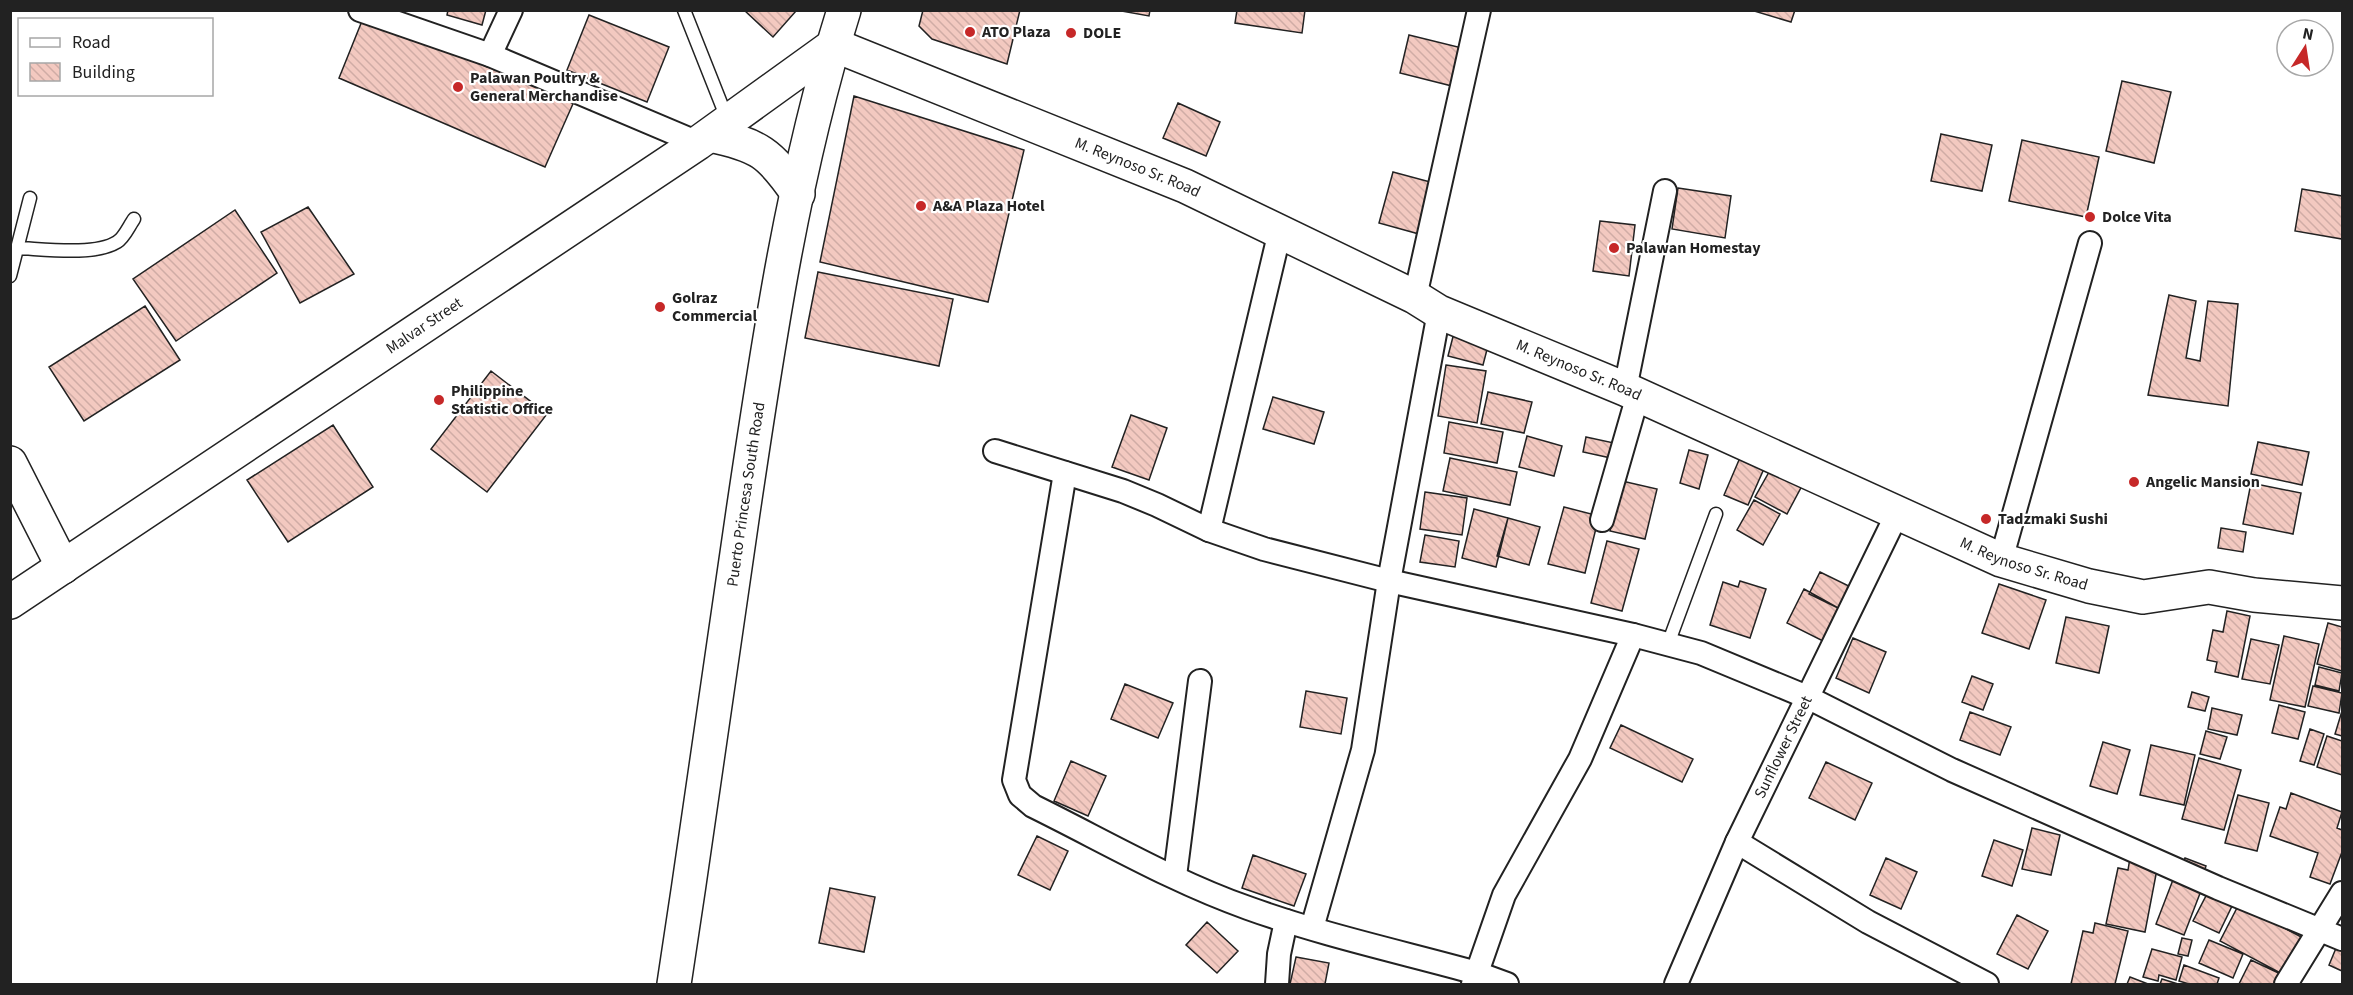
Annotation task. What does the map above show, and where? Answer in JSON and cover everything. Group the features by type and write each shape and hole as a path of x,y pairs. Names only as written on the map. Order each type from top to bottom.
{"main road":[{"name":"Puerto Princesa South Road","path":"674,984 753,448 776,311 798,194 844,10"},
{"name":"Malvar Street","path":"10,602 712,133 834,45"},
{"name":"M. Reynoso Sr. Road","path":"834,45 1185,186 1427,305 1632,392 2001,560 2066,580 2143,597 2209,587 2254,595 2343,603"},
{"path":"712,133 750,145 767,156 783,172 798,194"},
{"path":"10,462 63,567"}],"street":[{"path":"360,10 712,133"},
{"path":"490,55 511,10"},
{"path":"1312,928 1364,750 1427,305 1479,10"},
{"path":"1602,520 1632,392 1665,191"},
{"path":"1209,530 1280,231"},
{"path":"2001,560 2091,243"},
{"path":"995,451 1158,504 1209,530 1264,549 1389,581 1632,635 1701,653 1807,697 1952,770 2343,939"},
{"path":"1065,473 1014,780 1015,788 1020,795 1033,806 1175,876 1245,907 1475,979 1507,984"},
{"name":"Sunflower Street","path":"1676,984 1737,842 1897,513"},
{"path":"1475,979 1504,895 1580,759 1632,635"},
{"path":"1175,876 1200,681"},
{"path":"1737,842 1868,922 1987,984"},
{"path":"2286,984 2343,892"},
{"path":"1277,984 1279,954 1286,921"}],"lane":[{"path":"684,10 712,133"},
{"path":"10,276 30,198"},
{"path":"18,248 107,247 120,241 134,219"},
{"path":"1668,644 1716,514"}],"building":[{"path":"448,10 486,10 482,25 447,15"},
{"path":"744,10 796,10 796,11 773,37"},
{"name":"ATO Plaza","path":"923,10 1020,10 1007,64 932,39 919,26"},
{"path":"1116,10 1150,10 1149,16"},
{"path":"1237,10 1305,10 1302,33 1235,23"},
{"path":"1751,10 1795,10 1791,22"},
{"path":"589,15 669,47 647,102 567,70"},
{"name":"Palawan Poultry & General Merchandise","path":"364,16 576,97 545,167 339,78"},
{"path":"1409,35 1462,48 1452,86 1400,73"},
{"path":"2122,81 2171,92 2154,163 2106,151"},
{"name":"A&A Plaza Hotel","path":"854,96 1024,150 988,302 820,262"},
{"path":"1178,103 1220,122 1206,156 1163,138"},
{"path":"1941,134 1992,145 1982,191 1931,181"},
{"path":"2022,140 2099,157 2086,217 2009,201"},
{"path":"1393,172 1434,183 1419,234 1379,223"},
{"path":"1678,188 1731,196 1725,238 1672,229"},
{"path":"2302,189 2342,196 2342,239 2295,231"},
{"path":"308,207 354,274 300,303 261,232"},
{"path":"235,210 277,273 176,341 133,279"},
{"name":"Palawan Homestay","path":"1600,221 1635,225 1629,276 1593,271"},
{"path":"818,272 953,299 939,366 805,338"},
{"path":"2169,295 2196,301 2186,358 2200,361 2208,301 2238,304 2228,406 2148,395"},
{"path":"145,306 180,360 84,421 49,367"},
{"path":"1455,329 1490,338 1483,365 1448,356"},
{"path":"1446,365 1486,371 1477,423 1438,416"},
{"path":"491,371 547,414 487,492 431,449"},
{"path":"1488,392 1532,402 1524,433 1481,424"},
{"path":"1273,397 1324,412 1314,444 1263,429"},
{"path":"1131,415 1167,428 1149,480 1112,467"},
{"path":"1449,422 1503,432 1497,463 1444,453"},
{"path":"333,425 373,487 288,542 247,480"},
{"path":"1527,436 1562,446 1554,476 1519,467"},
{"path":"1586,437 1614,443 1611,458 1583,452"},
{"path":"2258,442 2309,452 2302,485 2251,474"},
{"path":"1689,450 1708,455 1699,489 1680,483"},
{"path":"1742,453 1766,464 1748,505 1724,495"},
{"path":"1450,458 1517,472 1510,505 1443,491"},
{"path":"1773,465 1804,482 1787,514 1755,497"},
{"path":"1622,481 1657,489 1645,539 1610,531"},
{"path":"2251,483 2301,493 2293,534 2243,524"},
{"path":"1425,492 1467,498 1462,535 1420,529"},
{"path":"1754,500 1780,514 1763,545 1737,530"},
{"path":"1564,507 1599,516 1585,573 1548,564"},
{"path":"1474,509 1508,518 1496,567 1462,558"},
{"path":"1508,518 1540,527 1529,565 1497,556"},
{"path":"2221,528 2246,532 2243,552 2218,548"},
{"path":"1425,535 1459,541 1455,567 1420,562"},
{"path":"1607,541 1639,549 1622,611 1591,603"},
{"path":"1820,572 1853,588 1842,610 1809,594"},
{"path":"1740,581 1766,589 1750,638 1710,625 1723,582 1738,587"},
{"path":"1999,584 2046,600 2029,649 1982,633"},
{"path":"1804,589 1842,610 1825,642 1787,623"},
{"path":"2227,611 2250,616 2238,677 2215,672 2217,662 2207,660 2213,630 2223,632"},
{"path":"2066,617 2109,626 2099,673 2056,663"},
{"path":"2328,623 2342,627 2342,671 2317,664"},
{"path":"2284,636 2319,644 2305,707 2270,700"},
{"path":"1853,638 1886,652 1869,693 1836,678"},
{"path":"2251,639 2279,645 2270,684 2242,679"},
{"path":"2319,667 2342,673 2339,691 2315,685"},
{"path":"1972,676 1993,684 1983,710 1962,702"},
{"path":"1125,684 1173,703 1158,738 1111,719"},
{"path":"2313,686 2342,693 2339,713 2308,706"},
{"path":"1306,691 1347,698 1341,734 1300,727"},
{"path":"2192,692 2209,697 2205,711 2188,707"},
{"path":"2279,705 2305,712 2298,739 2272,733"},
{"path":"2212,708 2242,715 2237,735 2208,729"},
{"path":"2342,711 2342,736 2335,734"},
{"path":"1970,712 2011,727 2000,755 1960,740"},
{"path":"1621,725 1693,759 1682,782 1610,748"},
{"path":"2310,729 2324,734 2314,765 2300,761"},
{"path":"2206,731 2227,737 2220,759 2200,754"},
{"path":"2327,736 2342,741 2342,775 2317,767"},
{"path":"2103,742 2130,750 2117,794 2090,786"},
{"path":"2151,745 2195,755 2184,805 2140,795"},
{"path":"2199,758 2241,770 2224,830 2182,819"},
{"path":"1071,761 1106,776 1088,816 1054,801"},
{"path":"1826,762 1872,783 1855,820 1809,798"},
{"path":"2291,793 2342,812 2337,828 2342,830 2342,852 2330,884 2310,877 2318,853 2270,836 2280,807 2286,809"},
{"path":"2238,795 2269,803 2257,851 2225,843"},
{"path":"2032,828 2060,835 2051,875 2022,869"},
{"path":"1037,836 1068,851 1050,890 1018,875"},
{"path":"1994,840 2023,850 2012,886 1982,876"},
{"path":"1253,855 1306,874 1294,906 1242,888"},
{"path":"1886,858 1917,872 1901,909 1870,895"},
{"path":"2130,858 2158,864 2145,932 2106,924 2118,868 2128,870"},
{"path":"2185,858 2206,866 2202,878 2180,870"},
{"path":"2176,872 2204,883 2184,935 2156,924"},
{"path":"830,888 875,897 864,952 819,943"},
{"path":"2208,892 2233,904 2219,933 2193,921"},
{"path":"2239,904 2305,939 2286,976 2220,941"},
{"path":"2017,915 2048,931 2028,969 1997,954"},
{"path":"1207,922 1238,951 1217,973 1186,945"},
{"path":"2095,923 2128,931 2115,984 2071,984 2083,931 2093,933"},
{"path":"2182,938 2192,940 2188,956 2178,954"},
{"path":"2209,940 2243,954 2233,978 2199,963"},
{"path":"2339,941 2342,943 2342,971 2329,965"},
{"path":"2152,949 2182,957 2176,980 2159,975 2158,981 2143,977"},
{"path":"1296,957 1329,963 1325,984 1290,984"},
{"path":"2251,960 2287,977 2283,984 2239,984"},
{"path":"2184,965 2219,978 2217,984 2189,984 2179,981"},
{"path":"2130,977 2148,984 2127,984"},
{"path":"2162,979 2178,984 2160,984"}],"place":[{"name":"ATO Plaza","path":"970,32"},
{"name":"DOLE","path":"1071,33"},
{"name":"Palawan Poultry & General Merchandise","path":"458,87"},
{"name":"A&A Plaza Hotel","path":"921,206"},
{"name":"Dolce Vita","path":"2090,217"},
{"name":"Palawan Homestay","path":"1614,248"},
{"name":"Golraz Commercial","path":"660,307"},
{"name":"Philippine Statistic Office","path":"439,400"},
{"name":"Angelic Mansion","path":"2134,482"},
{"name":"Tadzmaki Sushi","path":"1986,519"}]}
